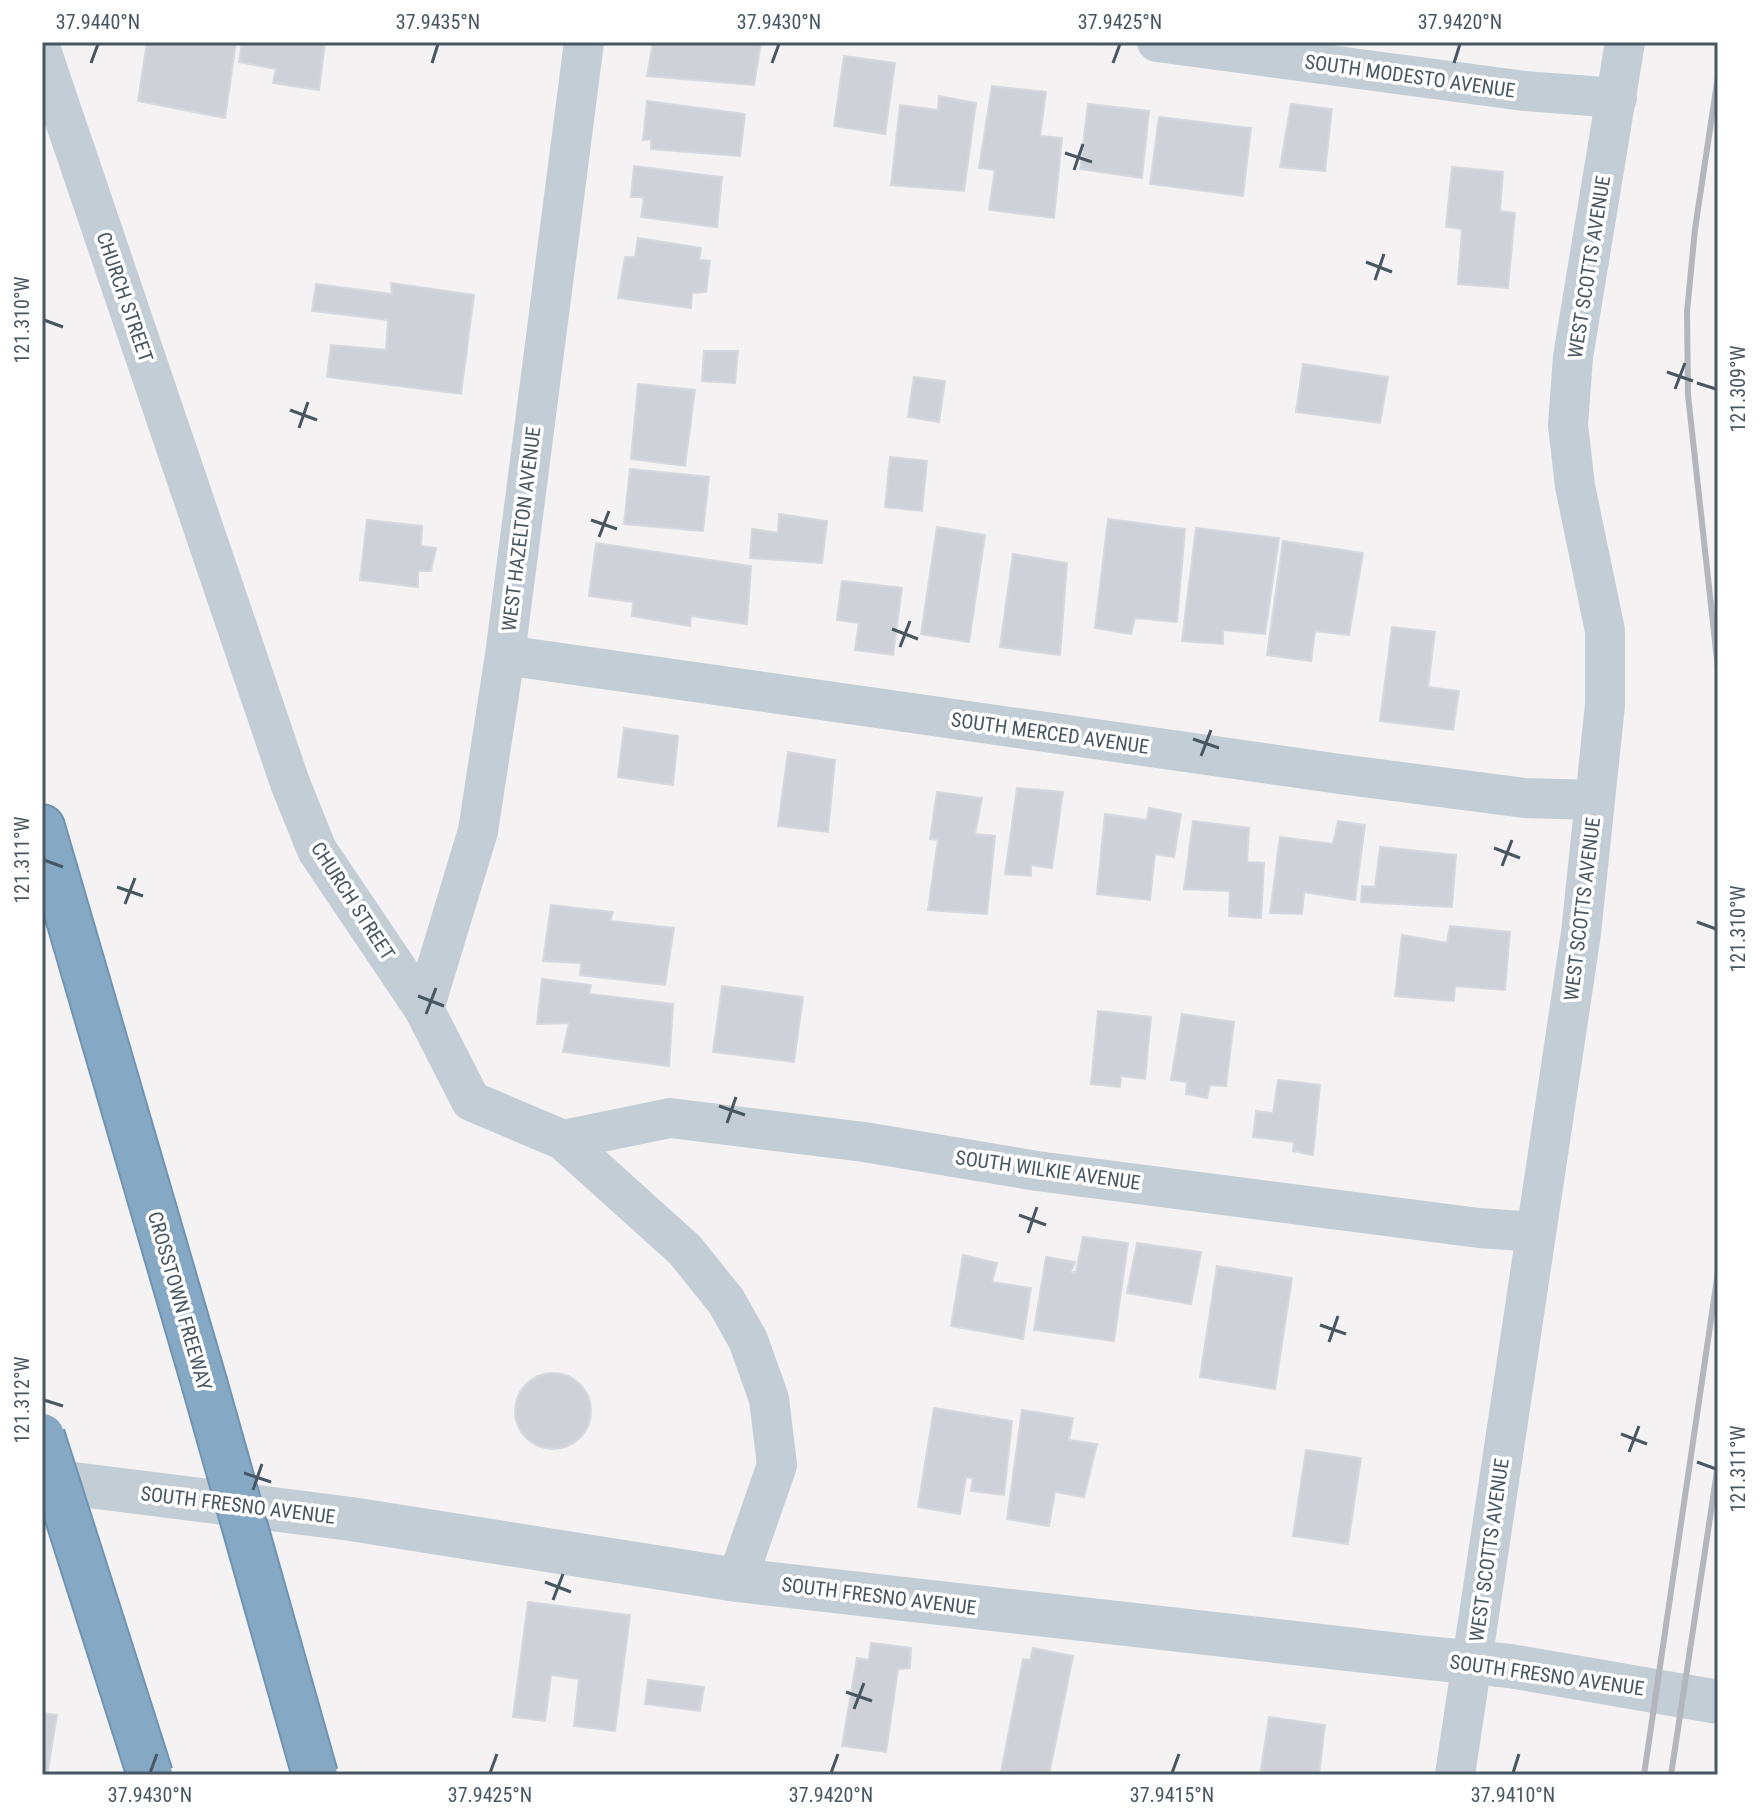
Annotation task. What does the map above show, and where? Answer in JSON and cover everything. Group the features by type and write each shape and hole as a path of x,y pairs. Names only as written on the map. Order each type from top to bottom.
{"highway":[{"name":"CROSSTOWN FREEWAY","path":"42,827 315,1775"},
{"path":"42,1436 150,1775"}],"street":[{"name":"WEST HAZELTON AVENUE","path":"424,1009 478,831 505,655 584,42"},
{"name":"SOUTH MODESTO AVENUE","path":"1157,42 1524,91 1617,98"},
{"name":"WEST SCOTTS AVENUE","path":"1455,1775 1581,933 1605,705 1605,631 1575,486 1568,425 1573,357 1625,42"},
{"name":"CHURCH STREET","path":"42,53 290,783 317,850 424,1009 471,1101 563,1140 685,1250 726,1301 748,1340 769,1399 777,1465 737,1580"},
{"name":"SOUTH MERCED AVENUE","path":"505,655 1340,774 1524,798 1595,800"},
{"name":"SOUTH WILKIE AVENUE","path":"563,1140 670,1118 864,1142 1068,1175 1479,1228 1536,1232"},
{"name":"SOUTH FRESNO AVENUE","path":"42,1480 351,1519 737,1580 1510,1666 1718,1702"}],"building":[{"path":"147,42 236,42 225,118 138,101"},
{"path":"242,42 325,42 319,90 273,83 276,69 239,62"},
{"path":"653,42 761,42 754,85 647,76"},
{"path":"844,56 895,63 885,134 834,126"},
{"path":"992,86 1046,92 1040,136 1062,138 1054,218 989,210 995,170 979,168"},
{"path":"939,96 976,103 964,191 891,185 900,105 938,110"},
{"path":"647,101 745,114 740,156 651,149 651,139 643,140"},
{"path":"1088,104 1149,111 1142,178 1080,169"},
{"path":"1291,104 1332,109 1325,171 1280,167"},
{"path":"1159,117 1251,128 1243,196 1150,184"},
{"path":"634,166 722,177 717,227 641,217 644,197 631,197"},
{"path":"1452,167 1503,172 1500,211 1515,213 1508,288 1458,284 1462,229 1446,227"},
{"path":"638,238 701,248 699,260 710,261 706,292 692,293 691,308 618,298 625,257 635,257"},
{"path":"391,283 474,295 461,394 327,377 331,345 386,350 388,320 312,311 316,284 392,294"},
{"path":"704,351 738,351 735,383 702,381"},
{"path":"1303,364 1388,377 1380,423 1296,412"},
{"path":"914,377 945,381 939,422 908,417"},
{"path":"638,384 695,390 685,466 631,459"},
{"path":"890,457 927,461 922,511 885,507"},
{"path":"630,469 709,477 703,531 624,524"},
{"path":"779,514 827,521 822,563 750,558 752,529 778,533"},
{"path":"1108,519 1185,529 1177,622 1135,618 1131,634 1095,628"},
{"path":"367,520 422,526 421,546 436,548 431,571 418,571 418,587 360,580"},
{"path":"937,527 985,535 969,642 921,634"},
{"path":"1196,528 1279,538 1265,634 1223,630 1223,644 1182,641"},
{"path":"1283,541 1363,553 1349,635 1315,631 1311,661 1267,655"},
{"path":"596,543 751,566 747,624 691,616 690,626 632,616 633,602 589,596"},
{"path":"1013,554 1067,563 1060,655 1000,647"},
{"path":"842,581 902,588 893,655 855,650 859,623 837,620"},
{"path":"1392,627 1435,632 1428,687 1459,691 1453,730 1380,721"},
{"path":"624,728 678,736 673,785 618,777"},
{"path":"788,752 835,760 828,832 778,826"},
{"path":"1017,788 1063,792 1052,868 1031,865 1031,876 1005,874"},
{"path":"937,792 982,798 975,834 995,836 987,914 928,910 938,840 930,839"},
{"path":"1149,808 1181,814 1174,857 1155,854 1150,900 1097,894 1105,814 1147,820"},
{"path":"1193,821 1249,828 1247,862 1264,863 1261,918 1229,916 1230,891 1184,889"},
{"path":"1338,821 1365,825 1355,900 1304,892 1302,914 1270,913 1280,837 1333,844"},
{"path":"1380,847 1456,855 1452,907 1361,902 1362,886 1375,887"},
{"path":"551,905 613,912 610,921 674,928 665,985 580,975 581,963 543,961"},
{"path":"1450,926 1510,932 1505,990 1455,986 1454,1001 1395,996 1402,935 1447,943"},
{"path":"542,979 591,985 589,994 673,1004 669,1066 563,1052 569,1023 537,1024"},
{"path":"722,986 803,997 794,1062 713,1052"},
{"path":"1098,1011 1151,1017 1145,1079 1121,1076 1120,1087 1091,1084"},
{"path":"1182,1014 1234,1022 1226,1086 1210,1085 1207,1098 1186,1094 1187,1082 1171,1080"},
{"path":"1278,1080 1320,1085 1313,1155 1293,1151 1294,1142 1253,1137 1256,1111 1273,1113"},
{"path":"1083,1237 1128,1243 1114,1341 1034,1330 1046,1257 1075,1262 1071,1272 1076,1272"},
{"path":"1137,1243 1201,1252 1191,1304 1127,1293"},
{"path":"963,1255 997,1263 992,1282 1031,1288 1023,1339 951,1326"},
{"path":"1217,1266 1292,1278 1275,1389 1200,1377"},
{"path":"553,1373 567,1376 580,1384 588,1397 591,1411 588,1425 580,1438 567,1446 553,1449 539,1446 526,1438 518,1425 515,1411 518,1397 526,1384 539,1376"},
{"path":"934,1408 1012,1421 1004,1495 971,1491 973,1478 966,1477 960,1514 918,1507"},
{"path":"1022,1410 1073,1418 1069,1440 1097,1444 1084,1497 1055,1492 1049,1526 1007,1519"},
{"path":"1306,1450 1361,1458 1348,1544 1293,1536"},
{"path":"528,1602 630,1615 615,1731 574,1726 579,1679 551,1675 545,1721 513,1717"},
{"path":"871,1643 911,1648 910,1668 898,1669 886,1752 842,1746 857,1658 869,1660"},
{"path":"1033,1648 1073,1656 1049,1775 1001,1772 1023,1659 1030,1660"},
{"path":"648,1680 704,1687 700,1711 645,1704"},
{"path":"42,1713 57,1715 47,1775 42,1775"},
{"path":"1269,1717 1325,1725 1319,1775 1260,1775"}],"railway":[{"path":"1718,76 1695,229 1687,312 1688,395 1718,669"},
{"path":"1644,1775 1718,1272"},
{"path":"1671,1775 1718,1465"}]}
